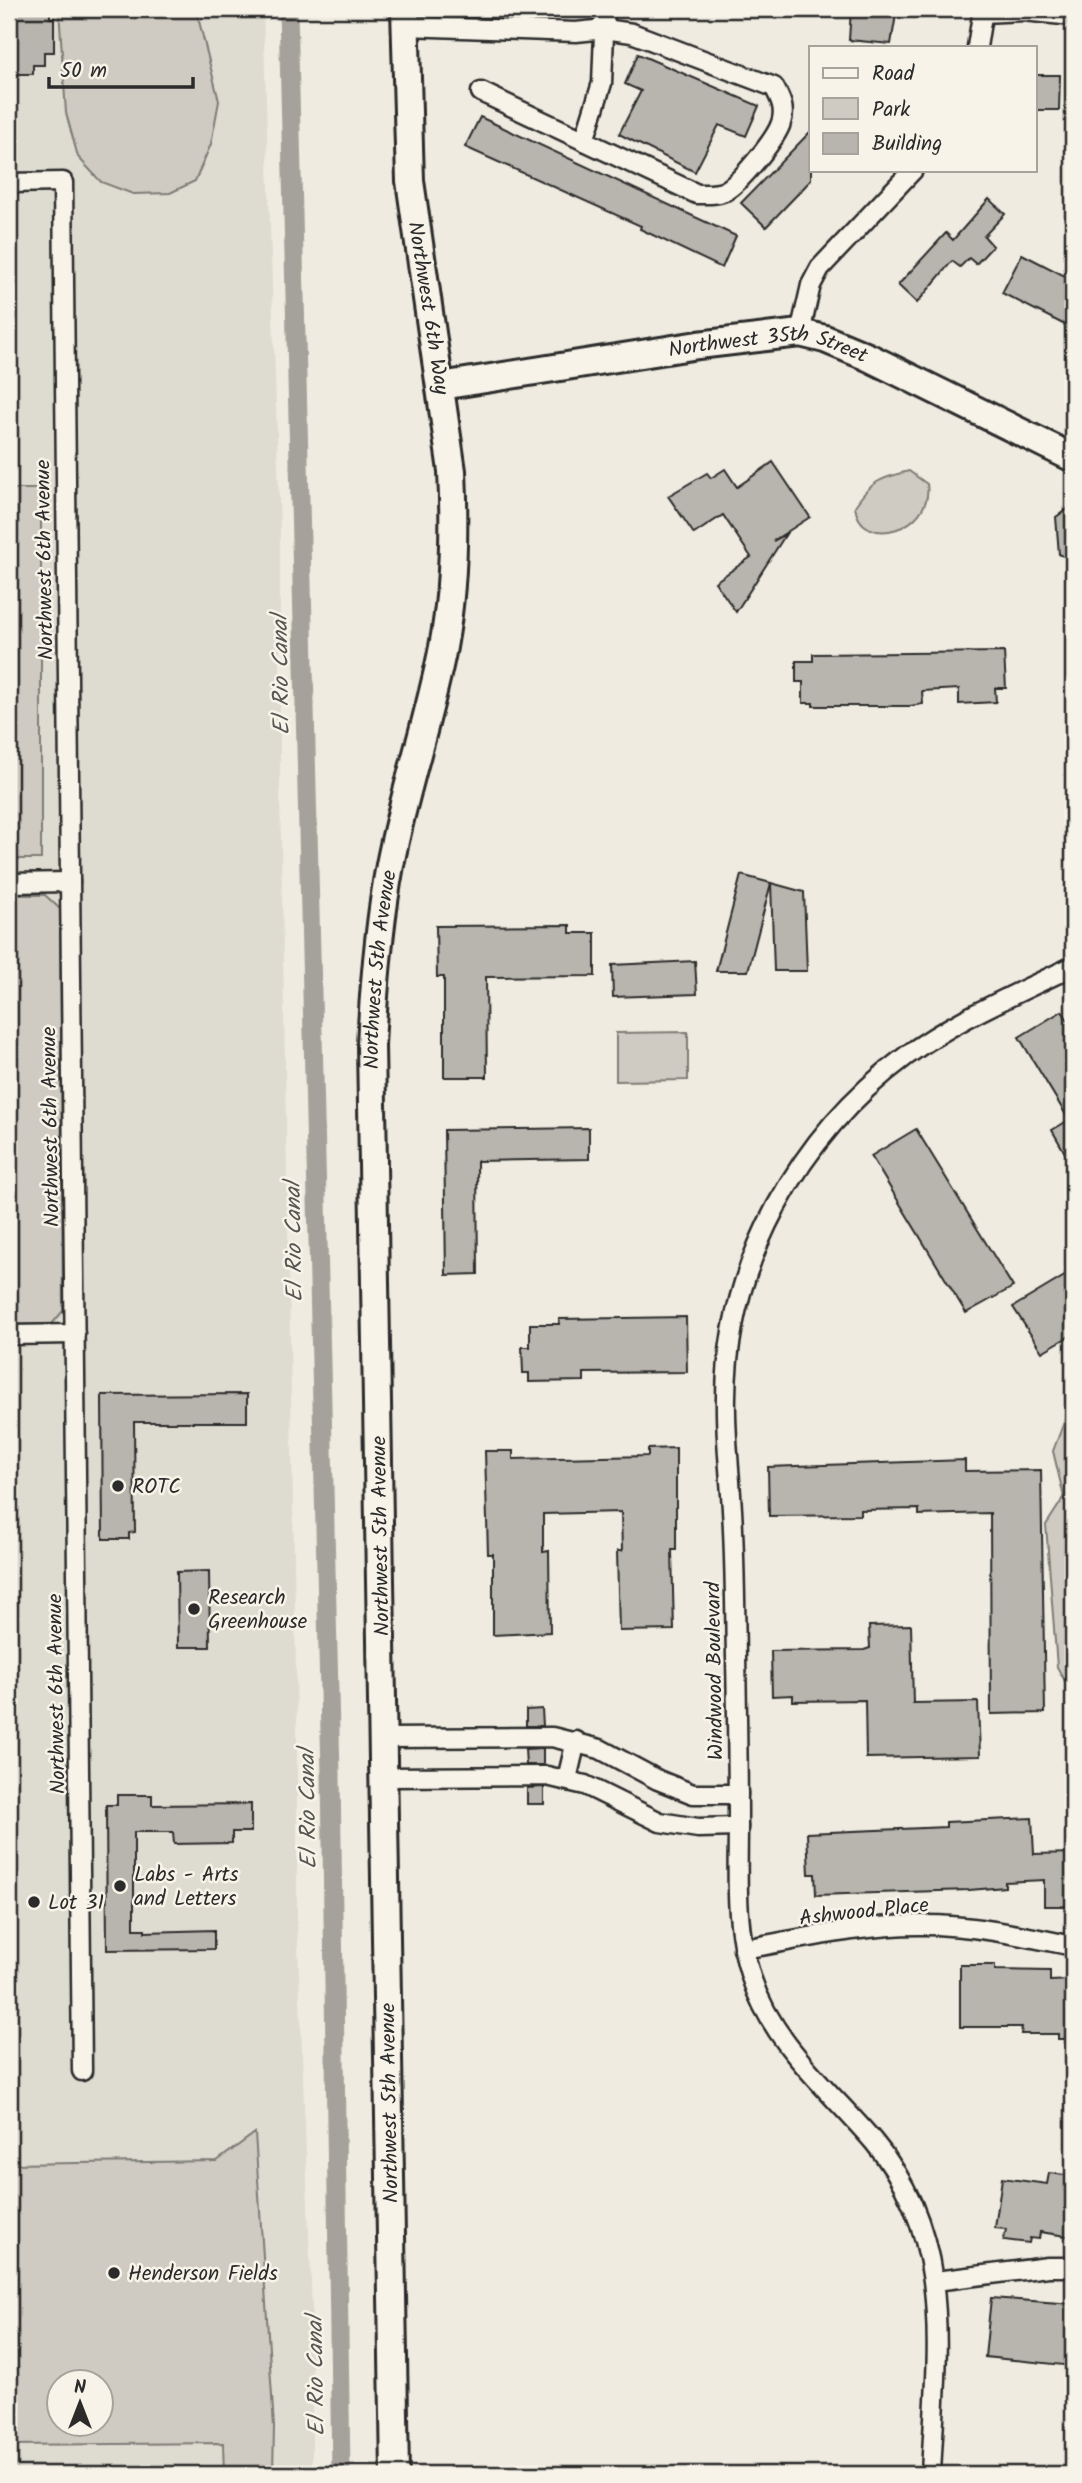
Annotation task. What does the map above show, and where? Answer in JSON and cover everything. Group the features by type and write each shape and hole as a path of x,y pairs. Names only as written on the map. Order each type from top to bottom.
{"street":[{"path":"584,141 603,83 605,9"},
{"path":"977,46 983,11 1023,11 1073,16"},
{"path":"405,17 576,32 605,29 632,33 774,87 783,103 782,122 772,141 727,190 713,195 697,194 481,92"},
{"name":"Northwest 6th Way","path":"405,17 410,181 441,386 453,496 454,570 449,606"},
{"path":"800,333 811,285 820,268 911,172"},
{"name":"Northwest 6th Avenue","path":"9,183 63,181 82,2071"},
{"name":"Northwest 35th Street","path":"441,386 698,345 800,333 825,339 868,357 1073,458"},
{"name":"Northwest 5th Avenue","path":"395,2474 371,1090 374,985 390,865 443,648 449,606"},
{"path":"9,883 70,882"},
{"name":"Windwood Boulevard","path":"931,2474 937,2324 935,2281 919,2218 901,2180 876,2145 782,2039 761,2001 743,1949 736,1897 738,1794 735,1556 726,1398 737,1310 758,1247 787,1187 811,1150 870,1085 933,1038 1073,965"},
{"path":"9,1335 75,1334"},
{"path":"384,1738 530,1736 576,1741 600,1749 684,1791 738,1794"},
{"path":"567,1779 576,1741"},
{"path":"384,1777 529,1775 567,1779 585,1785 660,1822 698,1828 738,1827"},
{"name":"Ashwood Place","path":"743,1949 877,1928 921,1925 998,1931 1073,1946"},
{"path":"935,2281 1048,2267 1073,2267"}],"shaded area":[{"path":"9,9 263,9 280,530 280,792 297,1727 297,1921 312,2311 312,2474 9,2474"}],"green space":[{"path":"59,9 196,9 219,101 211,144 195,181 170,193 133,194 101,182 78,157 66,113"},
{"path":"909,471 927,484 926,500 919,513 909,523 895,530 869,528 860,520 855,506 866,491 878,482"},
{"path":"9,489 41,489 41,859 9,859"},
{"path":"9,895 45,895 60,909 63,1311 52,1324 9,1325"},
{"path":"688,1032 688,1080 616,1081 616,1033"},
{"path":"1069,1409 1073,1409 1073,1695 1057,1667 1046,1525 1064,1497 1053,1451"},
{"name":"Henderson Fields","path":"255,2133 274,2427 273,2474 224,2474 223,2443 9,2445 9,2164 217,2161"}],"building":[{"path":"9,9 50,9 50,18 54,18 54,52 44,52 44,65 33,65 33,74 9,74"},
{"path":"851,9 897,9 891,44 849,40"},
{"path":"638,54 759,106 746,136 719,125 695,172 619,134 641,91 625,84"},
{"path":"1036,75 1060,75 1059,110 1036,110"},
{"path":"480,117 736,236 722,268 640,229 641,226 465,147"},
{"path":"809,133 811,180 766,227 741,203"},
{"path":"989,199 1005,214 984,236 993,246 976,264 969,258 960,267 952,261 917,303 898,285 946,233 953,240"},
{"path":"1022,254 1073,280 1073,329 1002,293"},
{"path":"773,462 810,517 773,541 786,534 736,612 715,582 751,557 723,515 694,534 668,496 707,473 711,478 725,469 737,487"},
{"path":"1073,505 1073,561 1059,554 1056,517"},
{"path":"1004,652 1006,688 995,688 996,702 959,704 959,689 922,691 923,704 910,706 813,706 813,703 803,703 803,682 796,682 796,661 813,661 813,654"},
{"path":"741,875 771,883 748,971 716,971"},
{"path":"771,883 804,892 807,971 774,971"},
{"path":"570,925 570,933 595,933 595,976 486,977 487,1077 444,1077 444,977 437,977 436,926"},
{"path":"695,961 697,994 613,997 612,965"},
{"path":"1062,1011 1073,1028 1073,1167 1052,1130 1069,1120 1019,1037"},
{"path":"589,1128 589,1159 477,1161 478,1274 446,1275 444,1130"},
{"path":"916,1129 1013,1287 966,1313 871,1156"},
{"path":"1073,1271 1073,1334 1042,1352 1013,1307"},
{"path":"686,1317 687,1372 584,1373 584,1381 529,1382 529,1373 523,1373 522,1347 530,1347 530,1324 559,1324 559,1319"},
{"name":"ROTC","path":"247,1394 247,1422 134,1422 135,1532 129,1533 129,1539 103,1539 102,1395"},
{"path":"676,1448 676,1550 672,1550 674,1630 619,1631 617,1551 622,1551 621,1512 543,1514 543,1552 549,1551 550,1632 493,1635 493,1554 488,1554 485,1451 513,1451 513,1459 648,1456 648,1449"},
{"path":"965,1460 965,1471 1041,1470 1045,1713 991,1714 990,1513 919,1515 919,1509 860,1510 860,1515 769,1516 768,1467"},
{"name":"Research Greenhouse","path":"209,1571 210,1647 178,1647 177,1572"},
{"path":"911,1625 913,1703 978,1702 980,1756 866,1758 865,1700 793,1701 793,1695 772,1696 771,1651 864,1650 870,1648 869,1626"},
{"path":"542,1709 543,1726 526,1726 526,1710"},
{"path":"543,1748 543,1765 526,1765 525,1749"},
{"path":"544,1787 544,1804 527,1804 527,1788"},
{"name":"Labs - Arts and Letters","path":"117,1795 152,1795 152,1805 251,1804 251,1832 232,1832 232,1843 174,1844 173,1832 134,1832 134,1929 145,1929 145,1932 214,1930 214,1949 107,1950 106,1805 117,1805"},
{"path":"1032,1818 1034,1854 1073,1853 1073,1906 1044,1906 1044,1880 1005,1882 1005,1887 969,1890 816,1895 815,1874 809,1874 807,1833 946,1827 946,1822"},
{"path":"960,1965 995,1965 995,1970 1050,1971 1050,1981 1073,1980 1073,2039 1058,2039 1058,2034 1021,2034 1022,2027 960,2027"},
{"path":"1049,2173 1073,2176 1073,2237 1040,2232 1039,2239 1030,2238 1029,2243 1004,2240 1006,2229 995,2228 1002,2178 1047,2184"},
{"path":"991,2298 1073,2304 1073,2366 985,2357"}],"waterway":[{"name":"El Rio Canal","path":"288,9 331,1774 341,2474"}],"place":[{"name":"ROTC","path":"118,1486"},
{"name":"Research Greenhouse","path":"194,1609"},
{"name":"Labs - Arts and Letters","path":"120,1886"},
{"name":"Lot 31","path":"34,1902"},
{"name":"Henderson Fields","path":"114,2273"}]}
